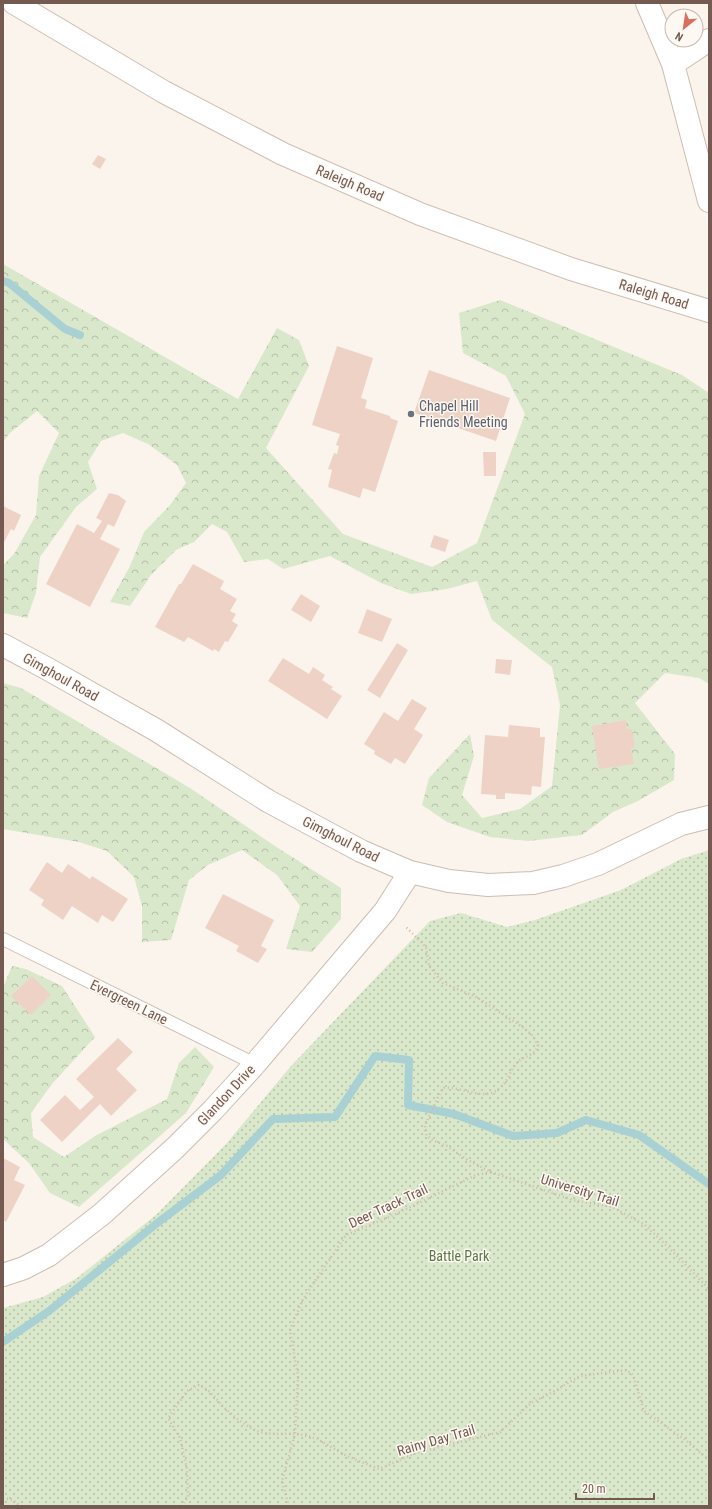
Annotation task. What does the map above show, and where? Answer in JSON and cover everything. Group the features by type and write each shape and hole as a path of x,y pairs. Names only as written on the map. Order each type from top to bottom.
{"street":[{"name":"Raleigh Road","path":"14,3 164,92 282,154 420,214 571,269 709,311"},
{"path":"647,3 672,64 709,201"},
{"path":"672,64 709,40"},
{"name":"Gimghoul Road","path":"3,645 156,730 268,801 361,851 410,872 449,881 480,884 533,884 598,864 681,824 709,817"},
{"name":"Glandon Drive","path":"3,1275 24,1268 49,1255 102,1214 208,1116 255,1064 385,911 410,872"}],"lane":[{"name":"Evergreen Lane","path":"3,939 255,1064"}],"path":[{"path":"385,911 412,932 426,947 429,966 443,983 478,998 524,1028 533,1036 538,1045 537,1050 531,1055 524,1057 516,1064 501,1087 494,1092 474,1094 461,1089 444,1088 441,1091 427,1121 425,1131 427,1136 432,1140 447,1146 466,1159 491,1172"},
{"name":"University Trail","path":"491,1172 573,1200 612,1207 645,1225 709,1289"},
{"name":"Deer Track Trail","path":"290,1506 282,1481 295,1434 298,1376 290,1330 303,1299 346,1236 394,1215 476,1175 491,1172"},
{"name":"Rainy Day Trail","path":"181,1506 188,1497 187,1469 180,1438 168,1418 186,1391 199,1385 209,1390 226,1410 250,1428 263,1433 275,1435 306,1435 318,1439 345,1455 378,1469 416,1453 500,1432 531,1403 580,1376 626,1370 633,1375 644,1411 709,1460"},
{"path":"3,1498 13,1500 20,1506"}],"green space":[{"path":"3,264 238,399 277,328 299,340 309,366 266,448 343,534 432,567 477,543 525,414 506,376 463,353 459,313 500,300 682,375 709,393 709,684 699,678 665,673 635,703 675,754 674,780 638,801 613,812 582,835 528,841 490,837 447,822 422,805 429,778 470,734 474,756 462,795 482,818 520,809 552,786 560,705 552,667 492,620 477,581 447,589 411,594 381,583 330,556 283,569 268,559 244,562 227,532 212,524 194,542 176,550 151,575 130,606 110,602 130,566 144,532 170,505 186,483 177,465 148,444 123,433 101,441 88,462 97,489 76,507 40,557 36,593 27,618 3,613 3,565 14,554 36,515 39,476 59,433 37,411 10,433 3,442"},
{"path":"3,683 21,688 190,788 278,848 341,888 341,919 312,952 286,949 300,906 277,875 242,850 208,865 189,880 171,940 142,942 142,906 134,877 107,851 79,842 3,829"},
{"name":"Battle Park","path":"709,850 709,1506 3,1506 3,1308 43,1297 77,1278 157,1214 227,1143 290,1067 430,921 461,913 507,927 535,920 621,890 681,859"},
{"path":"12,966 26,969 62,986 95,1037 52,1084 31,1113 33,1137 64,1157 95,1136 167,1099 179,1063 195,1047 214,1067 186,1113 79,1207 50,1193 29,1163 3,1139 3,993 4,985"}],"building":[{"path":"98,155 106,159 100,169 92,164"},
{"path":"337,346 373,358 361,398 367,400 365,408 390,416 390,418 398,421 375,492 363,488 360,498 328,487 332,470 328,469 334,453 337,454 339,446 336,445 340,434 312,425"},
{"path":"429,370 510,398 496,441 414,413"},
{"path":"483,452 496,452 496,476 484,476"},
{"path":"109,493 118,495 126,501 114,527 108,524 100,539 120,549 90,607 46,584 77,524 94,533 102,521 96,518"},
{"path":"3,506 21,515 14,531 11,529 3,544"},
{"path":"434,535 449,540 445,552 430,547"},
{"path":"193,564 224,581 220,589 237,599 230,611 236,614 232,621 238,625 228,642 225,641 219,652 214,649 213,651 188,637 184,642 155,627 179,584 181,584"},
{"path":"301,594 320,606 311,622 291,610"},
{"path":"367,609 392,619 382,642 358,633"},
{"path":"397,643 408,650 380,698 367,690"},
{"path":"283,658 309,674 313,667 325,675 322,680 333,687 331,689 342,696 327,719 268,681"},
{"path":"496,659 512,660 510,675 495,673"},
{"path":"412,699 427,708 414,729 423,735 405,764 395,758 391,764 374,754 375,751 364,744 384,712 398,721"},
{"path":"626,720 627,729 632,729 635,747 631,748 634,764 599,769 592,726"},
{"path":"509,725 540,728 540,737 545,737 541,787 532,786 531,795 505,793 505,799 496,799 496,795 481,794 485,735 508,737"},
{"path":"47,862 62,873 68,864 90,879 92,876 128,899 113,922 102,915 98,923 72,906 63,920 41,905 44,900 29,890"},
{"path":"223,894 274,920 261,946 267,949 258,963 236,951 239,946 205,928"},
{"path":"32,976 51,995 31,1015 11,996"},
{"path":"118,1038 133,1052 116,1069 137,1090 111,1116 100,1104 62,1142 40,1120 65,1095 80,1110 94,1097 76,1079"},
{"path":"3,1158 20,1167 14,1180 25,1185 6,1222 3,1220"}],"waterway":[{"path":"3,281 9,283 65,329 80,335"},
{"path":"3,1342 49,1311 156,1224 221,1175 273,1119 335,1117 375,1056 409,1060 408,1105 454,1114 513,1136 557,1133 586,1120 639,1135 709,1184"}],"place":[{"name":"Chapel Hill Friends Meeting","path":"411,414"}]}
